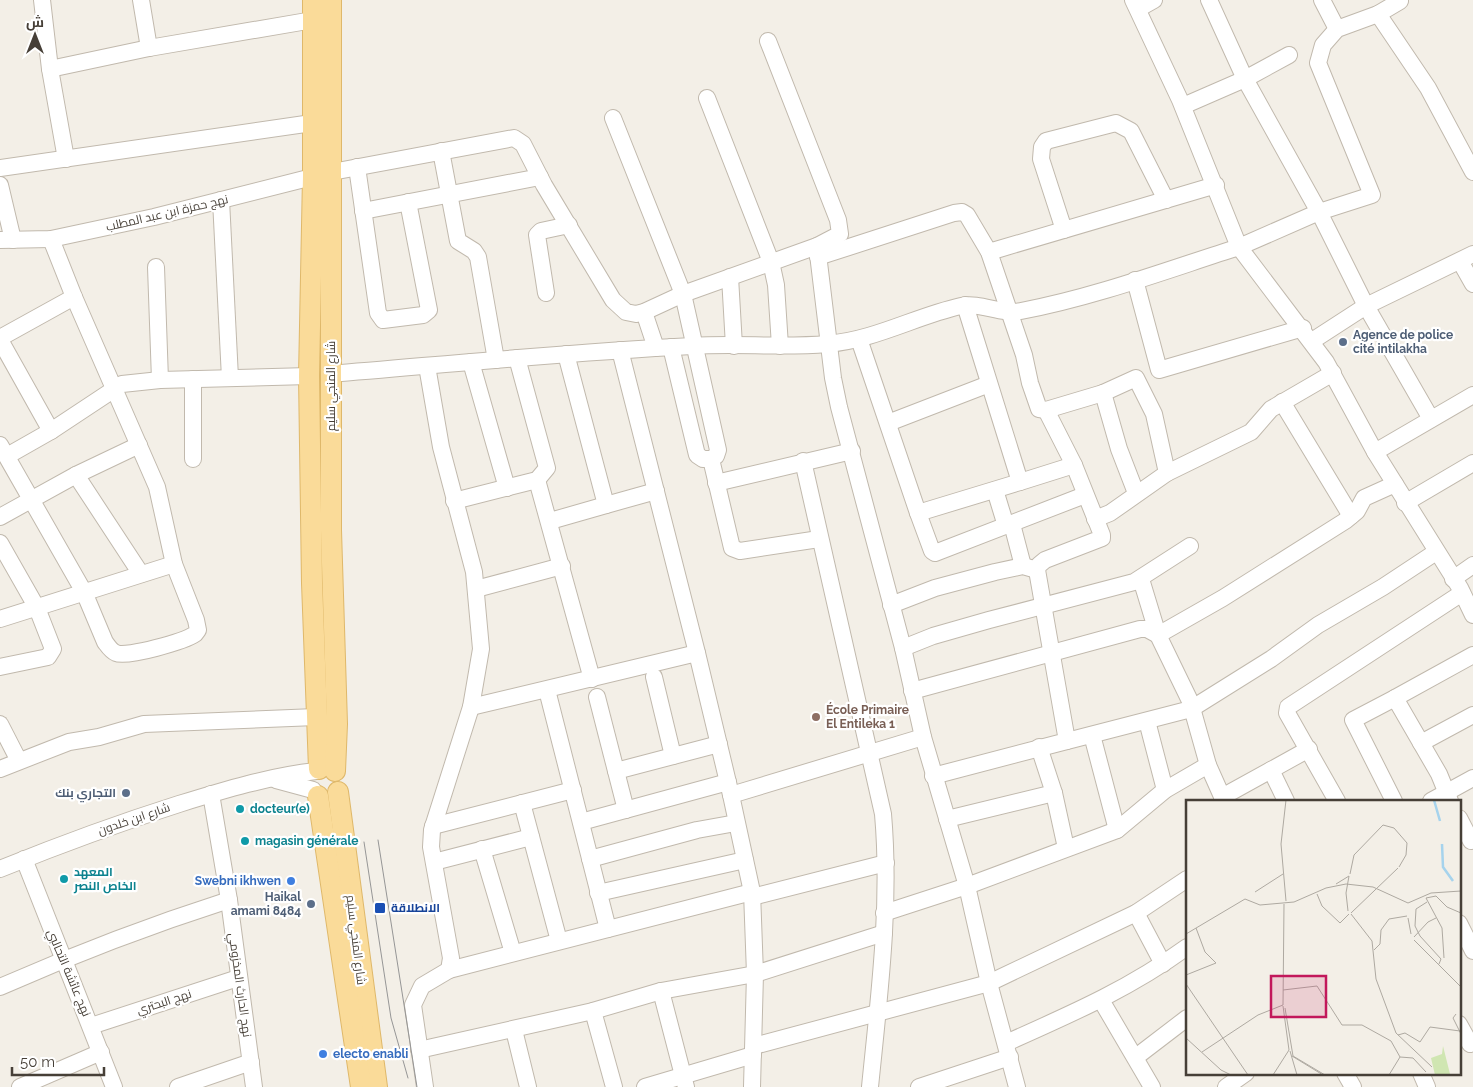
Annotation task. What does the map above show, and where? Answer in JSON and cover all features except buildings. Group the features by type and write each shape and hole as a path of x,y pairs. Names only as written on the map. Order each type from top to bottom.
{"main road":[{"name":"شارع المنجي سليم","path":"313,0 312,123 323,174 330,374 332,550 337,724 320,779"},
{"name":"شارع المنجي سليم","path":"331,0 323,174 309,376 316,717 320,779 361,1087"},
{"name":"شارع المنجي سليم","path":"320,779 341,781 338,792 377,1087"}],"street":[{"path":"42,0 50,69 66,159"},
{"path":"141,0 149,48"},
{"path":"1154,0 1135,4 1183,106 1216,185 1239,247 1307,335 1333,373 1375,452 1462,593 1473,615"},
{"path":"1209,0 1245,79 1319,212 1366,306 1431,419"},
{"path":"1322,0 1337,29"},
{"path":"330,374 620,350 694,346 828,344 859,339 898,328 933,313 965,305 1008,312 1066,301 1239,247 1319,212 1371,196 1373,193 1318,63 1324,45 1337,29 1378,14 1400,0"},
{"path":"1378,14 1428,88 1473,172"},
{"path":"50,69 149,48 313,20"},
{"path":"768,41 840,225 841,230 837,236 817,252"},
{"path":"1183,106 1245,79 1289,55"},
{"path":"707,98 772,262 776,285 780,346"},
{"path":"613,118 683,294 718,450 716,456 703,460 696,455 663,348 644,312 683,294 772,262 817,252 962,212 967,215 989,252 1024,355 1030,383 1039,409 1046,410 1103,393 1159,370 1307,335 1466,258 1473,284"},
{"path":"0,168 312,123"},
{"path":"1064,230 1041,159 1042,147 1046,141 1116,123 1121,124 1131,131 1166,200"},
{"name":"نهج حمزة ابن عبد المطلب","path":"6,240 51,238 154,218 323,174 514,138 523,144 540,177 619,308 636,314 644,312"},
{"path":"441,151 458,241 474,251 478,257 496,360"},
{"path":"357,167 379,316 388,320 423,315 428,312 429,308 408,202"},
{"path":"363,211 540,177"},
{"path":"0,185 6,240"},
{"path":"989,252 1216,185"},
{"path":"221,200 230,378"},
{"path":"546,293 537,235 541,231 569,225"},
{"path":"51,238 74,297 114,387 157,487 174,564 198,626 196,634 191,637 135,652 116,653 105,642 84,592 33,499 3,450 51,432 114,387 122,384 160,380 309,376"},
{"path":"817,252 828,344 837,398 902,648 923,737 967,886 989,983 1017,1087"},
{"path":"156,267 160,380"},
{"path":"730,277 734,346"},
{"path":"1135,280 1159,370"},
{"path":"51,432 0,339 74,297"},
{"path":"965,305 989,384 1009,439 1020,482"},
{"path":"859,339 932,551 935,553 1085,495"},
{"path":"620,350 730,789 752,895 754,974 752,1087"},
{"path":"566,354 606,505"},
{"path":"454,501 537,480 545,472 547,464 518,358"},
{"path":"471,362 507,488"},
{"path":"427,366 441,447 470,556 476,589 481,649 471,707 433,826 431,847 450,944 451,958 449,970"},
{"path":"1095,519 1110,513 1167,473 1251,432 1271,409 1333,373"},
{"path":"1136,378 1154,414 1162,443 1167,473"},
{"path":"193,379 193,460"},
{"path":"888,423 989,384"},
{"path":"1103,393 1119,450 1136,493"},
{"path":"1375,452 1473,395"},
{"path":"1282,402 1351,516"},
{"path":"891,605 935,588 1030,568 1045,560 1102,538 1074,465 1046,410"},
{"path":"0,517 76,475 139,445"},
{"path":"716,483 852,451"},
{"path":"711,459 730,544 736,550 819,538"},
{"path":"803,462 883,814 886,863 884,933 870,1087"},
{"path":"1405,503 1473,463"},
{"path":"918,513 1074,465"},
{"path":"76,475 141,574"},
{"path":"537,480 550,521 592,679"},
{"path":"1158,635 1223,598 1351,516 1357,511 1364,498 1395,484"},
{"path":"995,490 1009,525 1030,568 1044,607 1066,741"},
{"path":"550,521 656,491"},
{"path":"0,543 38,608 53,642 52,653 48,657 0,667"},
{"path":"902,648 933,636 1141,579 1190,546"},
{"path":"934,776 1039,747 1191,709 1270,659 1318,625 1383,587 1436,552"},
{"path":"0,619 174,564"},
{"path":"1453,579 1473,565"},
{"path":"476,589 562,566"},
{"path":"1141,579 1158,635 1186,693 1208,765 1223,799 1309,749"},
{"path":"1336,800 1287,713 1288,707 1462,593"},
{"path":"912,691 1140,629 1147,629 1158,635"},
{"path":"471,707 697,653"},
{"path":"1393,800 1353,720 1473,655"},
{"path":"654,677 673,756"},
{"path":"547,690 608,929"},
{"path":"598,696 626,810"},
{"path":"1395,698 1439,774 1448,796"},
{"path":"1421,743 1473,715"},
{"path":"0,770 19,760 68,742 99,737 144,724 316,717"},
{"path":"1147,721 1165,790"},
{"path":"0,724 19,760"},
{"path":"1092,735 1117,830"},
{"path":"581,822 626,810 730,789 923,737"},
{"path":"616,770 719,744"},
{"path":"1039,747 1054,793 1066,848"},
{"path":"884,913 967,886 1117,830 1165,790 1208,765"},
{"path":"1271,770 1286,800"},
{"path":"1434,800 1448,796 1473,778"},
{"name":"شارع ابن خلدون","path":"0,868 136,818 211,794 271,779 320,779"},
{"path":"433,826 573,790"},
{"path":"947,819 1054,793"},
{"name":"نهج الحارث المخزومي","path":"211,794 229,900 254,1087"},
{"path":"522,803 559,941"},
{"path":"1460,821 1468,842"},
{"path":"590,859 697,830 736,823"},
{"path":"434,862 531,837"},
{"path":"482,849 513,953"},
{"name":"نهج عائشة التحالبي","path":"24,859 62,960 91,1026 114,1087"},
{"path":"598,893 745,860"},
{"path":"425,1087 414,1005 417,994 422,986 449,970 608,929 886,863"},
{"path":"645,1087 685,1081 753,1051 989,983 1136,913 1186,880"},
{"path":"0,987 62,960 165,920 229,900"},
{"path":"1136,913 1163,964"},
{"path":"1464,929 1473,951"},
{"path":"419,1050 514,1030 661,992 754,974 884,933"},
{"path":"919,1087 1008,1050 1101,1000 1163,964 1186,947"},
{"name":"نهج البحتري","path":"91,1026 238,978"},
{"path":"661,992 685,1081"},
{"path":"1101,1000 1152,1087"},
{"path":"592,1011 614,1087"},
{"path":"1136,1057 1186,1019"},
{"path":"1460,1027 1467,1046"},
{"path":"514,1030 528,1087"},
{"path":"20,1087 100,1052"},
{"path":"178,1087 251,1062"},
{"path":"1231,1086 1245,1074"},
{"path":"1421,1074 1427,1087"}],"tram line":[{"path":"378,840 417,1087"},
{"path":"364,842 391,1018 408,1078"}],"place":[{"name":"Agence de police cité intilakha","path":"1343,342"},
{"name":"École Primaire El Entileka 1","path":"816,717"},
{"name":"التجاري بنك","path":"126,793"},
{"name":"docteur(e)","path":"240,809"},
{"name":"magasin générale","path":"245,841"},
{"name":"المعهد الخاص النصر","path":"64,879"},
{"name":"Swebni ikhwen","path":"291,881"},
{"name":"Haikal amami 8484","path":"311,904"},
{"name":"الانطلاقة","path":"380,908"},
{"name":"electo enabli","path":"323,1054"}]}
